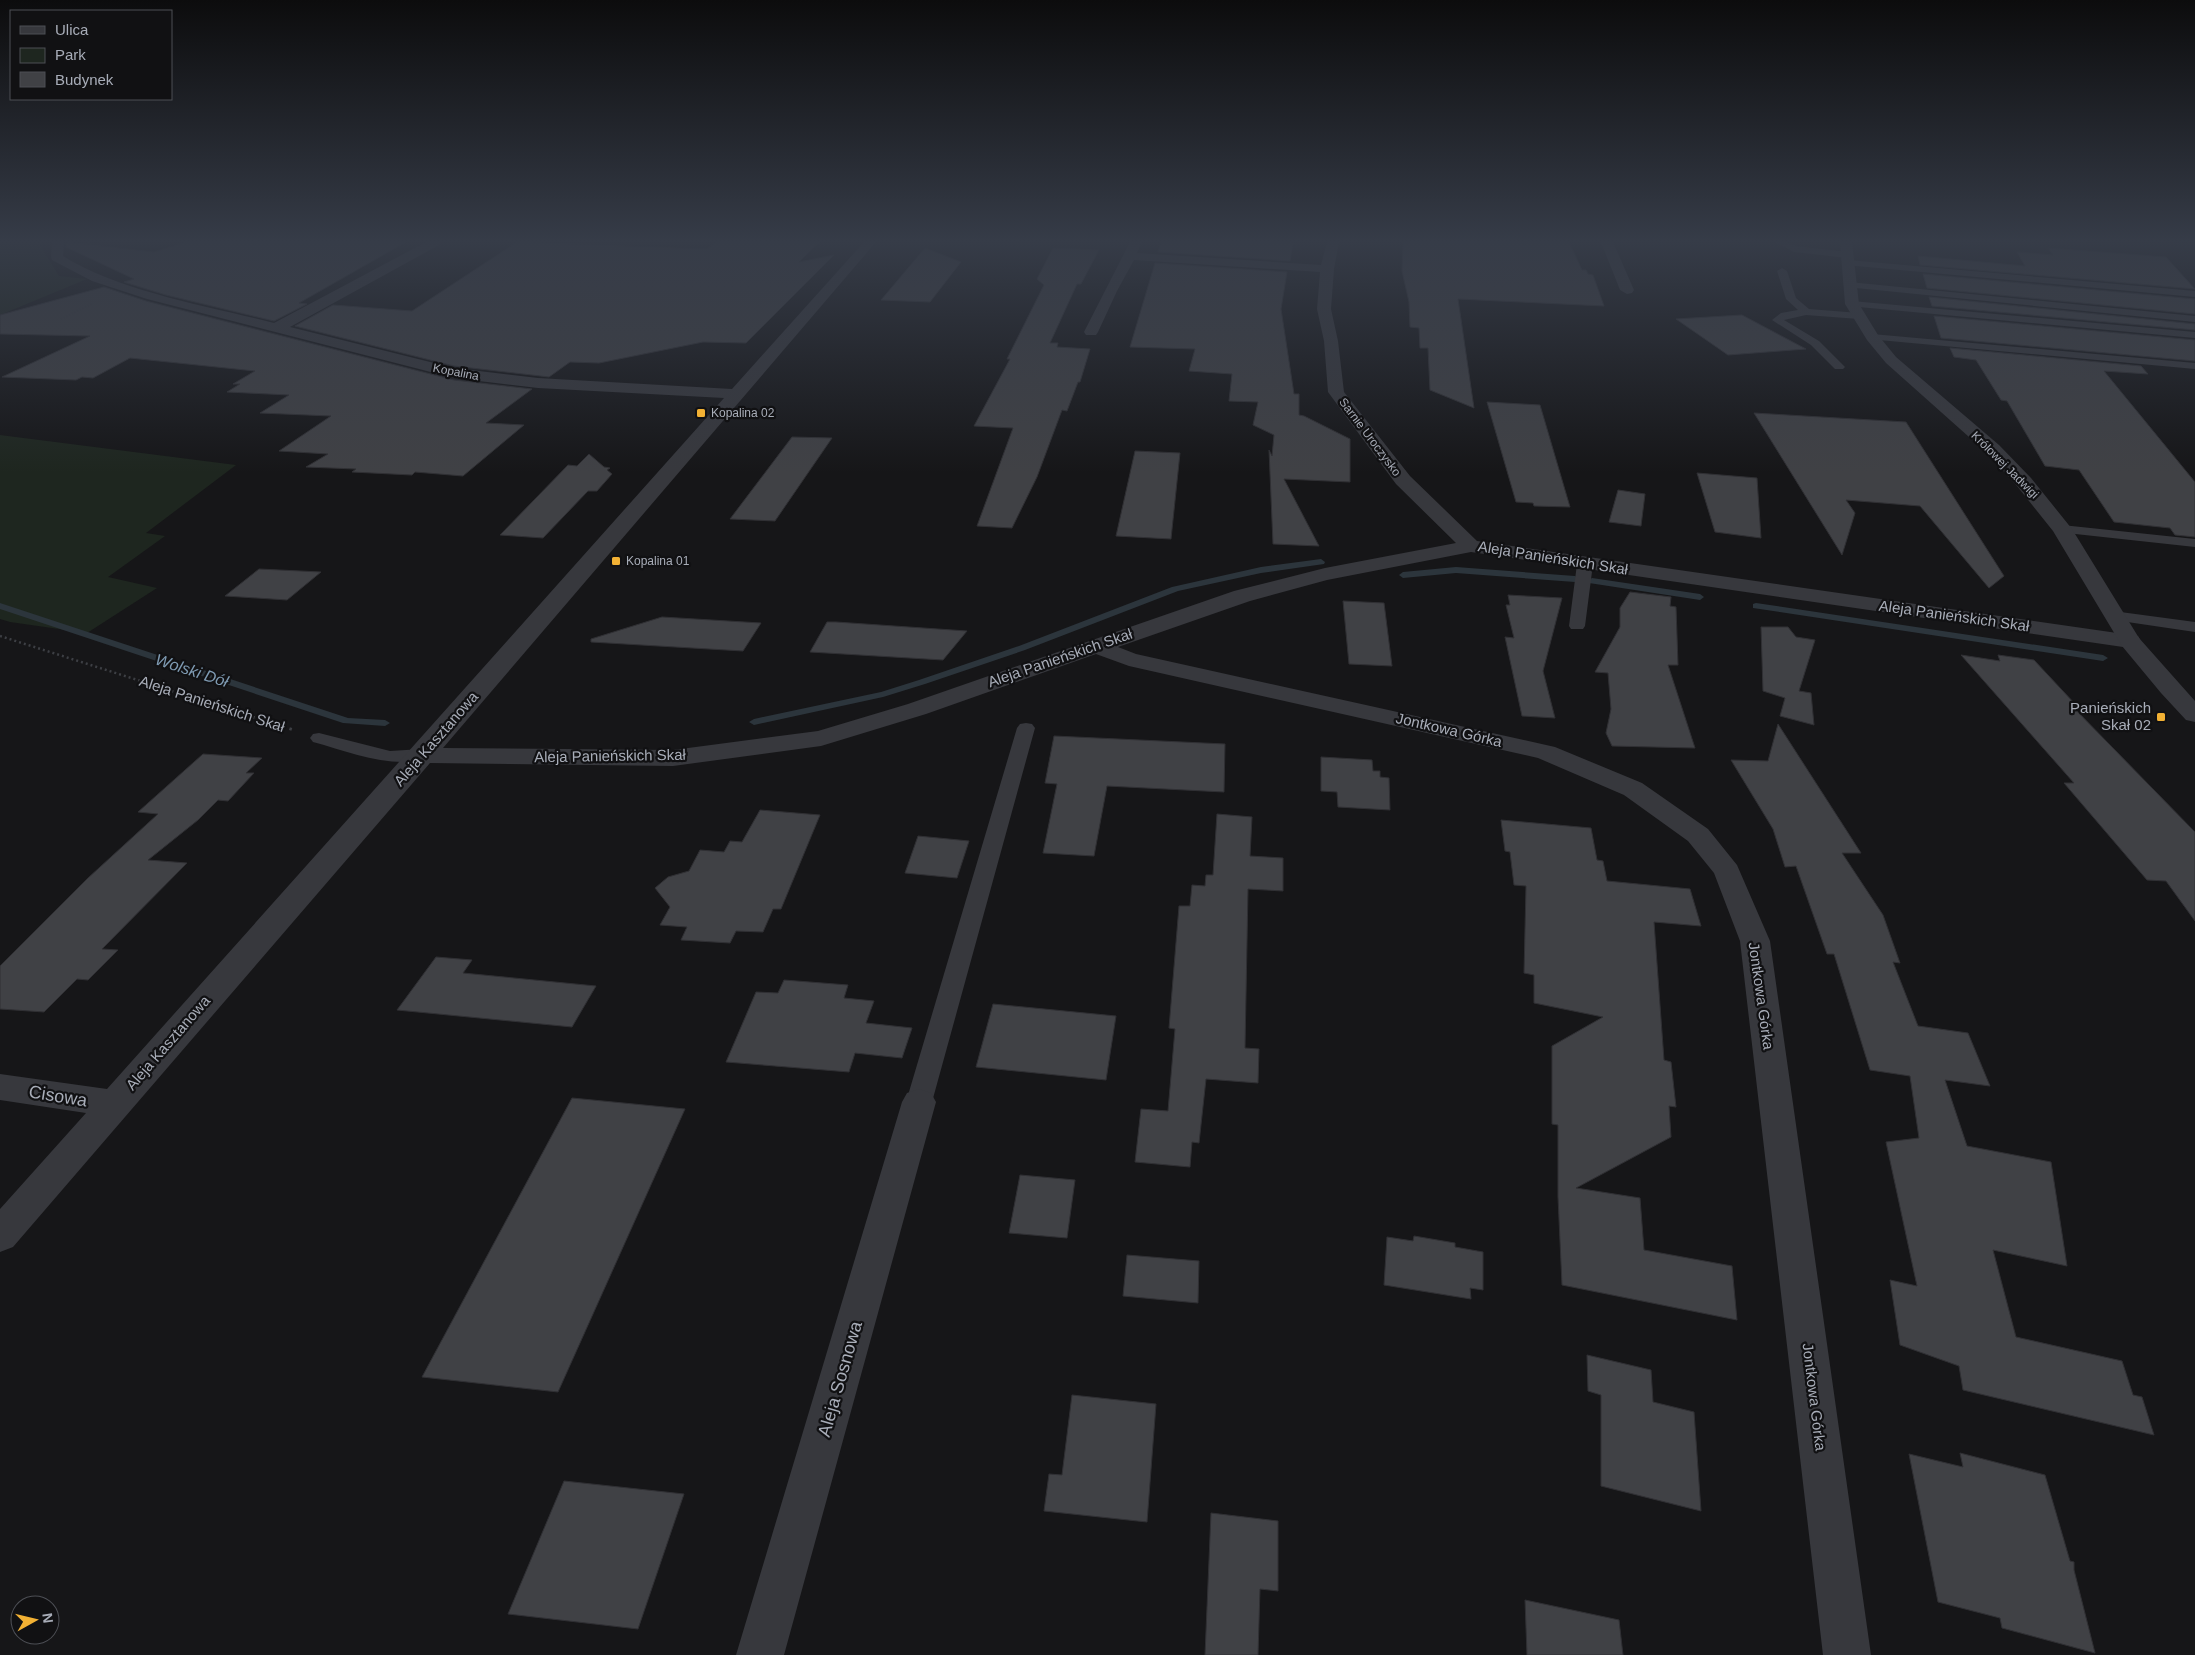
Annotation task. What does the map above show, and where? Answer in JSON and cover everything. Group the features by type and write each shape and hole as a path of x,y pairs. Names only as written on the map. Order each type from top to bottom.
{"street":[{"name":"Kopalina","path":"248,319 420,365 474,376 538,383 736,394"},
{"path":"276,326 295,319"},
{"name":"Aleja Kasztanowa","path":"0,1236 232,968 422,755 802,319"},
{"path":"1091,332 1097,319"},
{"name":"Sarnie Uroczysko","path":"1326,319 1331,341 1336,392 1403,480 1471,546"},
{"name":"Królowej Jadwigi","path":"1861,319 1872,337 1898,366 1993,449 2024,482 2062,529 2113,616 2130,641 2169,688 2195,715"},
{"name":"Aleja Panieńskich Skał","path":"422,755 673,758 821,738 917,709 1242,596 1324,574 1471,546 1491,547 1585,564 2130,641"},
{"name":"Jontkowa Górka","path":"1094,646 1129,659 1546,752 1633,790 1698,835 1727,871 1755,941 1847,1655"},
{"name":"Cisowa","path":"0,1087 116,1104"},
{"name":"Aleja Sosnowa","path":"760,1655 919,1102"}],"lane":[{"path":"1778,319 1815,343 1839,367"},
{"path":"1981,319 2195,335"},
{"path":"1872,337 2195,366"},
{"path":"2062,529 2195,544"},
{"path":"1577,626 1585,564"},
{"path":"2113,616 2195,627"},
{"path":"919,1102 1026,728"},
{"name":"Aleja Panieńskich Skał","path":"319,738 390,756 422,755"}],"path":[{"name":"Aleja Panieńskich Skał","path":"0,636 319,738"}],"green space":[{"path":"0,435 236,465 146,533 165,536 108,577 157,588 87,633 0,619"}],"building":[{"path":"0,319 217,319 454,380 532,389 486,423 524,425 463,476 415,472 412,475 352,472 356,469 306,467 328,454 279,451 331,416 260,413 289,395 227,392 240,384 233,384 255,371 130,358 93,378 82,377 76,380 2,377 90,336 0,334"},
{"path":"307,319 770,319 746,343 703,342 599,363 570,362 549,377 454,366 295,326"},
{"path":"1027,319 1061,319 1050,343 1058,343 1057,347 1090,349 1080,382 1078,382 1067,411 1062,410 1037,477 1012,528 977,526 1013,428 974,426 1010,359 1007,359"},
{"path":"1138,319 1283,319 1294,394 1299,394 1299,415 1350,439 1350,482 1284,479 1319,546 1273,544 1269,450 1272,456 1274,435 1253,425 1258,402 1229,401 1232,374 1189,371 1195,349 1130,347"},
{"path":"1410,319 1461,319 1474,408 1430,390 1428,348 1420,348 1419,328 1410,327"},
{"path":"1676,319 1750,319 1806,349 1728,355"},
{"path":"1935,319 1969,319 2195,340 2195,361 1941,338"},
{"path":"2077,319 2148,319 2195,324 2195,330"},
{"path":"1950,348 2141,366 2148,374 2104,371 2195,482 2195,537 2175,535 2170,528 2114,522 2079,470 2045,466 2007,401 2001,400 1976,360 1954,357"},
{"path":"1487,402 1540,405 1570,507 1534,506 1533,503 1516,502"},
{"path":"1754,413 1906,422 2004,576 1989,588 1920,506 1846,500 1855,513 1842,555"},
{"path":"792,437 832,438 775,521 730,519"},
{"path":"1135,451 1180,453 1171,539 1116,536"},
{"path":"589,454 604,467 610,468 607,470 612,474 597,491 588,491 543,538 500,535 568,465 577,466"},
{"path":"1697,473 1757,478 1761,538 1715,532"},
{"path":"1618,490 1645,494 1641,526 1609,522"},
{"path":"259,569 321,572 287,600 225,596"},
{"path":"1630,592 1671,597 1670,606 1676,607 1678,665 1668,665 1695,748 1612,746 1606,733 1611,709 1608,673 1595,672 1620,627 1620,608"},
{"path":"1508,595 1562,598 1543,671 1555,718 1522,716 1505,637 1514,638 1506,605 1510,605"},
{"path":"1343,601 1384,603 1392,666 1349,664"},
{"path":"662,617 761,623 743,651 591,642 591,639"},
{"path":"827,622 967,631 943,660 810,652"},
{"path":"1761,627 1788,627 1796,637 1815,640 1799,691 1811,693 1814,725 1780,716 1785,698 1763,691"},
{"path":"1961,655 2000,661 1998,655 2034,660 2076,705 2071,705 2195,832 2195,921 2166,881 2147,880 2064,783 2074,783"},
{"path":"1778,724 1861,853 1842,853 1883,915 1900,963 1893,962 1918,1026 1968,1033 1990,1086 1945,1080 1967,1146 2051,1162 2067,1266 1993,1250 2016,1337 2122,1361 2133,1395 2142,1397 2154,1435 1963,1390 1959,1366 1900,1345 1890,1280 1917,1286 1886,1142 1919,1138 1910,1076 1870,1070 1834,954 1827,954 1796,866 1785,867 1773,829 1731,760 1768,761"},
{"path":"1054,736 1225,744 1224,792 1107,786 1094,856 1043,853 1057,784 1045,783"},
{"path":"203,754 262,758 246,773 254,773 228,801 218,800 198,820 148,860 187,863 102,949 118,950 88,980 77,979 44,1012 0,1009 0,966 88,878 158,814 138,812"},
{"path":"1321,757 1372,760 1373,771 1380,771 1380,777 1389,778 1390,810 1338,807 1337,792 1321,791"},
{"path":"760,810 820,815 781,909 773,909 763,932 736,931 730,943 681,940 687,927 660,925 670,907 655,888 668,877 689,871 700,850 724,852 730,841 742,842"},
{"path":"1217,814 1252,817 1250,856 1283,858 1283,891 1248,889 1245,1048 1259,1049 1258,1083 1206,1079 1199,1143 1192,1142 1190,1167 1135,1162 1141,1109 1168,1111 1175,1029 1169,1028 1179,906 1190,906 1192,885 1205,886 1206,875 1213,875"},
{"path":"1501,820 1591,828 1597,860 1603,861 1607,881 1690,889 1701,926 1654,922 1664,1060 1671,1062 1676,1107 1669,1106 1671,1137 1576,1188 1640,1198 1644,1250 1732,1266 1737,1320 1562,1285 1558,1197 1558,1125 1552,1124 1552,1046 1603,1017 1534,1003 1534,975 1524,973 1526,886 1514,885 1510,852 1505,851"},
{"path":"918,836 969,841 957,878 905,873"},
{"path":"436,957 472,960 463,973 596,986 572,1027 397,1010"},
{"path":"784,980 848,985 844,998 874,1001 866,1023 912,1028 902,1058 855,1053 849,1072 726,1062 756,992 778,993"},
{"path":"993,1004 1116,1016 1106,1080 976,1067"},
{"path":"572,1098 685,1109 558,1392 422,1377"},
{"path":"1020,1175 1075,1180 1067,1238 1009,1233"},
{"path":"1414,1236 1455,1243 1455,1247 1483,1252 1483,1290 1470,1288 1471,1299 1384,1285 1387,1237 1413,1241"},
{"path":"1127,1255 1199,1261 1198,1303 1123,1296"},
{"path":"1587,1355 1651,1370 1653,1402 1694,1412 1701,1511 1601,1486 1601,1395 1588,1391"},
{"path":"1072,1395 1156,1404 1147,1522 1044,1511 1049,1474 1062,1475"},
{"path":"1960,1453 2045,1475 2070,1561 2074,1562 2074,1570 2095,1653 2002,1628 2000,1618 1938,1602 1909,1454 1963,1467"},
{"path":"564,1481 684,1494 638,1629 508,1614"},
{"path":"1211,1513 1278,1521 1278,1591 1260,1589 1258,1655 1205,1655"},
{"path":"1525,1600 1619,1620 1623,1655 1527,1655"}],"waterway":[{"path":"754,722 883,694 922,682 1022,648 1175,589 1261,570 1321,562"},
{"path":"1403,575 1456,570 1575,579"},
{"path":"1592,581 1700,597"},
{"name":"Wolski Dół","path":"0,606 347,721 385,723"},
{"path":"1756,606 2103,658"}],"place":[{"name":"Kopalina 02","path":"701,413"},
{"name":"Kopalina 01","path":"616,561"},
{"name":"Panieńskich Skał 02","path":"2161,717"}]}
